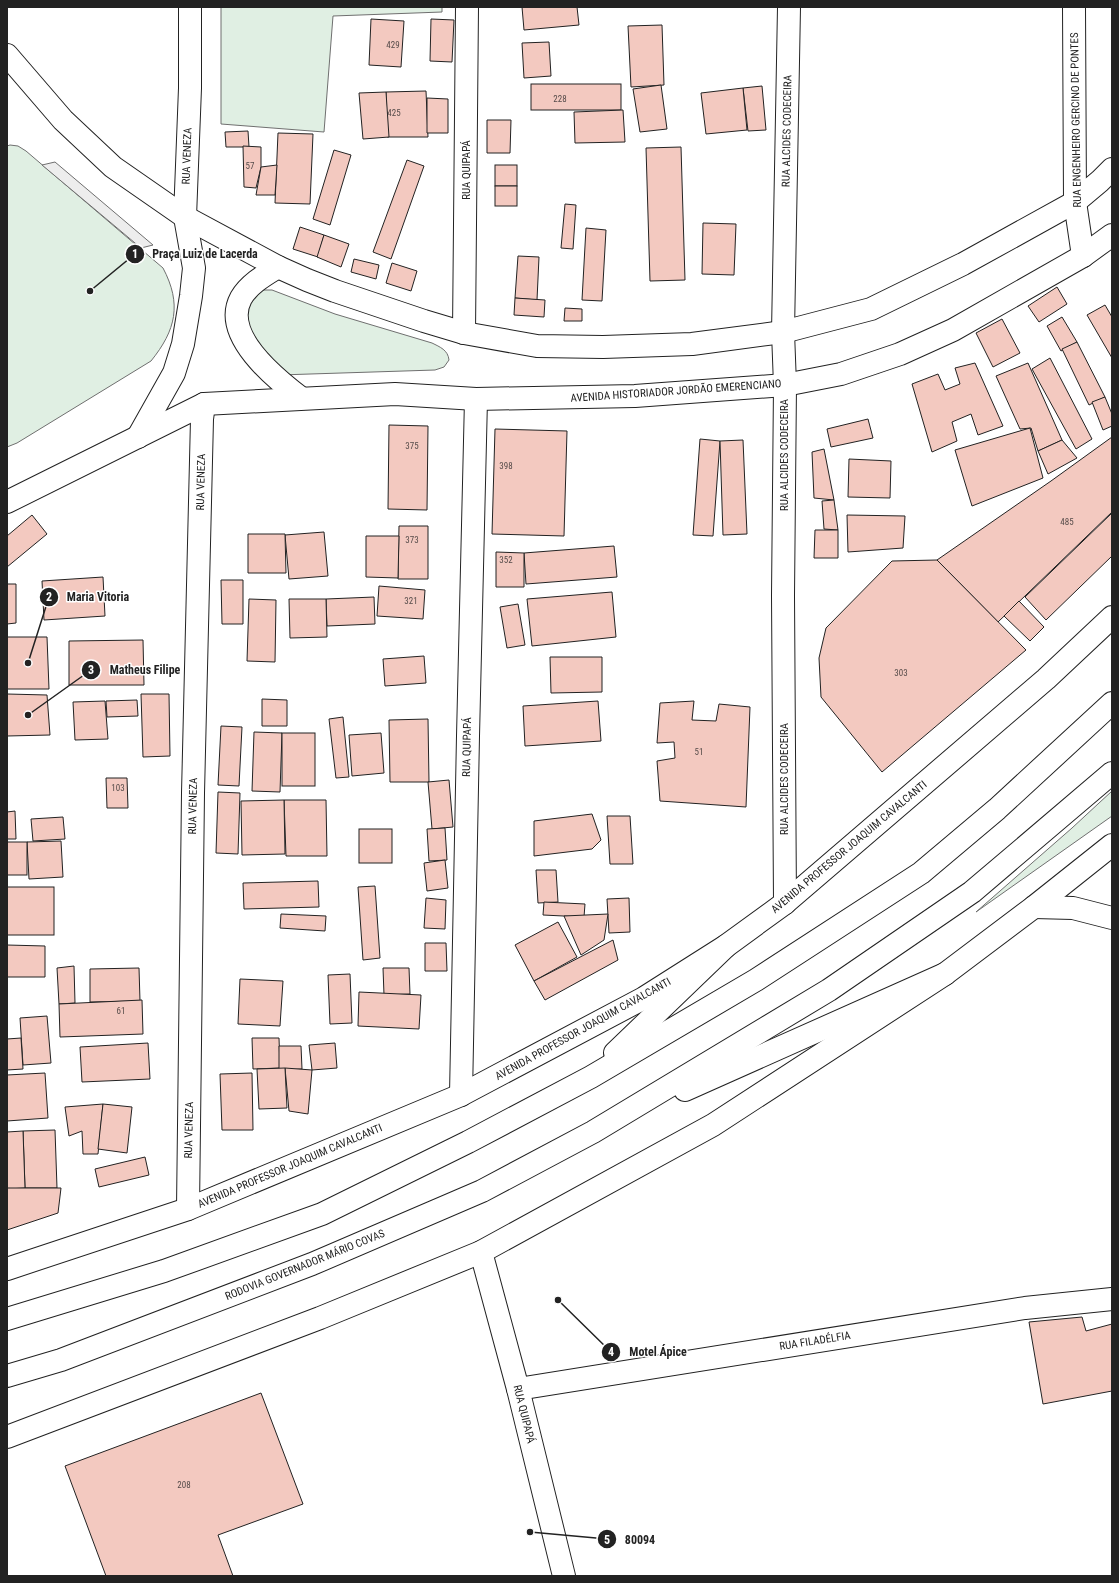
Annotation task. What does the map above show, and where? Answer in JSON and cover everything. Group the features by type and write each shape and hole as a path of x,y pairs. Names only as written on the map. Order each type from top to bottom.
{"main road":[{"name":"RUA VENEZA","path":"138,437 174,372 183,344 191,296 194,268 185,217 190,88 190,7"},
{"name":"RUA QUIPAPÁ","path":"464,333 466,7"},
{"name":"RUA ALCIDES CODECEIRA","path":"785,903 783,332 789,7"},
{"name":"RUA ENGENHEIRO GERCINO DE PONTES","path":"1074,7 1075,202 1082,256"},
{"path":"7,55 63,120 108,162 185,217 278,267 342,294 464,333 537,346 603,347 692,344 783,332 871,309 963,264 1075,202 1100,182 1112,169"},
{"name":"AVENIDA HISTORIADOR JORDÃO EMERENCIANO","path":"7,502 204,404 395,394 476,399 635,396 784,385 841,374 900,354 953,330 1082,256 1112,235"},
{"path":"278,267 256,281 242,297 238,307 237,319 242,334 258,360 273,376 301,398"},
{"name":"RUA QUIPAPÁ","path":"461,1095 467,744 476,399"},
{"name":"RUA VENEZA","path":"188,1209 193,793 202,418 204,404"},
{"name":"AVENIDA PROFESSOR JOAQUIM CAVALCANTI","path":"7,1268 188,1209 461,1095 644,998 726,946 785,903 1046,679 1112,617"},
{"path":"7,1320 164,1271 322,1214 468,1142 591,1077 756,980 922,873 997,809 1112,703"},
{"path":"593,1132 829,990 972,892 1112,773"},
{"path":"7,1437 320,1318 481,1252 713,1125 946,974 1112,845"},
{"path":"1034,907 1073,908 1112,918"},
{"path":"591,1077 726,946"},
{"path":"593,1132 946,974"},
{"name":"RODOVIA GOVERNADOR MÁRIO COVAS","path":"7,1376 61,1360 312,1264 482,1191 593,1132"},
{"name":"RUA QUIPAPÁ","path":"481,1252 518,1389 564,1576"},
{"name":"RUA FILADÉLFIA","path":"518,1389 1025,1308 1112,1299"}],"green space":[{"path":"221,7 442,7 442,12 333,16 324,132 221,124"},
{"path":"7,146 18,146 26,151 163,268 173,293 174,316 166,338 151,361 17,443 7,447"},
{"path":"260,290 272,290 335,314 432,343 445,351 449,360 444,367 435,370 279,375 245,324 248,298"},
{"path":"1112,791 1112,816 976,912 1072,828"}],"shaded area":[{"path":"55,162 153,245 141,248 42,165"}],"building":[{"path":"522,7 577,7 579,25 524,30"},
{"path":"371,19 404,21 401,67 369,65"},
{"path":"431,19 454,20 452,62 430,61"},
{"path":"662,25 664,85 631,87 628,26"},
{"path":"549,42 551,76 524,78 522,43"},
{"path":"531,84 621,84 621,110 531,110"},
{"path":"661,85 667,129 640,132 633,89"},
{"path":"762,86 766,130 748,131 743,88"},
{"path":"743,88 747,130 706,134 701,93"},
{"path":"426,91 428,137 387,137 386,92"},
{"path":"386,92 389,137 363,139 359,93"},
{"path":"427,98 448,99 448,133 427,133"},
{"path":"623,110 625,142 575,143 574,112"},
{"path":"487,120 511,120 510,153 487,153"},
{"path":"248,131 249,147 226,147 225,132"},
{"path":"278,133 313,134 310,204 275,203"},
{"path":"243,146 261,147 261,167 256,188 244,187"},
{"path":"681,147 685,280 650,281 646,148"},
{"path":"334,150 351,155 330,225 313,219"},
{"path":"407,160 424,166 391,259 373,252"},
{"path":"277,165 275,195 256,195 261,167"},
{"path":"495,165 517,165 517,186 495,186"},
{"path":"495,186 517,186 517,206 495,206"},
{"path":"565,204 576,205 573,249 561,248"},
{"path":"703,223 736,224 734,275 702,274"},
{"path":"300,227 324,235 318,257 293,249"},
{"path":"586,228 606,230 602,301 582,300"},
{"path":"324,235 349,244 341,267 317,257"},
{"path":"518,256 539,257 537,300 515,298"},
{"path":"354,259 379,265 376,279 351,272"},
{"path":"392,263 417,271 411,291 386,283"},
{"path":"1057,287 1067,304 1039,322 1028,306"},
{"path":"515,298 545,300 544,317 514,315"},
{"path":"1105,305 1112,317 1112,358 1087,315"},
{"path":"565,308 582,309 582,321 564,321"},
{"path":"1062,317 1077,342 1061,351 1047,326"},
{"path":"1002,319 1020,353 993,367 976,333"},
{"path":"1077,342 1105,397 1089,405 1062,349"},
{"path":"1050,358 1092,439 1076,449 1032,369"},
{"path":"975,363 1003,426 978,435 971,414 952,422 957,441 932,452 912,384 938,374 945,390 960,384 955,368"},
{"path":"1028,363 1062,440 1038,451 1031,428 1020,429 996,376"},
{"path":"1105,397 1112,414 1112,426 1103,430 1092,402"},
{"path":"868,419 873,438 831,447 827,429"},
{"path":"389,425 428,426 427,510 388,509"},
{"path":"1030,428 1043,478 972,506 955,450"},
{"path":"495,429 567,431 564,536 492,534"},
{"path":"1112,437 1112,512 998,622 937,560"},
{"path":"700,439 720,441 713,536 693,535"},
{"path":"743,440 747,534 723,535 720,441"},
{"path":"1062,440 1077,458 1048,474 1038,451"},
{"path":"824,449 834,500 814,498 812,452"},
{"path":"849,459 891,461 890,498 848,497"},
{"path":"834,500 838,530 824,529 822,501"},
{"path":"1112,513 1112,556 1046,620 1025,597"},
{"path":"32,515 47,534 7,567 7,536"},
{"path":"847,515 905,516 903,548 848,552"},
{"path":"399,526 428,526 428,579 398,579"},
{"path":"815,530 838,530 838,558 814,558"},
{"path":"324,532 328,576 289,579 285,535"},
{"path":"248,534 285,534 286,573 248,573"},
{"path":"366,536 399,536 398,578 366,577"},
{"path":"614,546 617,577 526,584 524,553"},
{"path":"496,552 524,553 524,587 496,587"},
{"path":"937,560 1026,650 882,772 821,697 819,658 826,628 892,561"},
{"path":"103,577 105,616 44,620 42,581"},
{"path":"221,580 243,580 243,624 222,624"},
{"path":"7,584 16,584 16,623 7,624"},
{"path":"379,586 425,590 423,619 377,616"},
{"path":"612,592 616,637 532,646 527,599"},
{"path":"374,597 375,624 327,626 326,599"},
{"path":"249,599 276,600 275,662 247,661"},
{"path":"289,599 326,599 327,637 290,638"},
{"path":"1019,601 1044,627 1030,641 1004,616"},
{"path":"518,604 525,645 507,648 500,607"},
{"path":"7,637 47,637 49,689 7,689"},
{"path":"143,640 144,685 69,685 69,641"},
{"path":"424,656 426,683 385,686 383,659"},
{"path":"550,657 602,657 602,692 551,693"},
{"path":"7,694 47,695 50,735 7,736"},
{"path":"141,694 169,694 170,756 143,757"},
{"path":"262,699 287,700 287,726 262,726"},
{"path":"137,700 138,716 107,717 106,701"},
{"path":"105,701 108,739 75,740 73,702"},
{"path":"598,701 601,741 525,746 523,706"},
{"path":"694,701 692,720 716,721 719,704 750,707 746,807 660,801 657,761 675,758 674,742 657,743 660,703"},
{"path":"343,717 349,777 336,778 329,719"},
{"path":"428,719 429,782 390,782 389,720"},
{"path":"221,726 242,727 239,786 218,785"},
{"path":"254,732 282,733 280,792 252,791"},
{"path":"282,733 315,733 315,786 282,786"},
{"path":"381,733 384,773 352,776 349,735"},
{"path":"106,778 127,778 128,808 107,808"},
{"path":"449,780 453,827 432,829 428,782"},
{"path":"218,792 240,793 238,854 216,853"},
{"path":"284,800 326,800 327,856 286,856"},
{"path":"284,800 285,854 242,855 241,801"},
{"path":"15,811 16,839 7,839 7,812"},
{"path":"592,814 601,840 592,849 534,856 534,821"},
{"path":"607,816 630,816 633,864 610,864"},
{"path":"63,817 65,839 33,841 31,819"},
{"path":"445,828 447,860 429,861 427,829"},
{"path":"359,829 392,829 392,863 359,863"},
{"path":"61,841 63,877 29,879 27,842"},
{"path":"7,842 27,842 27,875 7,875"},
{"path":"445,860 448,888 427,891 424,863"},
{"path":"536,870 556,870 558,902 538,903"},
{"path":"318,881 319,907 244,909 243,883"},
{"path":"375,886 380,958 363,960 358,887"},
{"path":"7,887 54,887 54,935 7,935"},
{"path":"426,898 446,900 445,929 424,928"},
{"path":"629,898 630,932 609,933 607,899"},
{"path":"544,902 585,904 584,917 543,915"},
{"path":"281,914 326,916 325,931 280,928"},
{"path":"608,914 604,940 581,955 564,916"},
{"path":"558,922 577,957 534,981 515,945"},
{"path":"613,940 618,960 545,1000 534,981"},
{"path":"425,943 446,943 447,971 425,971"},
{"path":"7,945 45,946 45,977 7,977"},
{"path":"74,966 75,1003 59,1004 57,968"},
{"path":"139,968 140,1001 90,1002 90,969"},
{"path":"383,968 409,968 410,994 384,995"},
{"path":"350,974 352,1023 330,1024 328,975"},
{"path":"240,979 283,981 280,1026 238,1024"},
{"path":"359,992 421,995 419,1029 358,1026"},
{"path":"142,1000 143,1034 60,1037 59,1004"},
{"path":"47,1016 51,1063 23,1065 20,1018"},
{"path":"21,1038 23,1069 7,1070 7,1039"},
{"path":"252,1038 279,1038 280,1068 253,1069"},
{"path":"148,1043 150,1079 82,1082 80,1047"},
{"path":"335,1043 337,1068 312,1070 309,1045"},
{"path":"279,1046 301,1046 302,1069 279,1070"},
{"path":"285,1068 312,1070 308,1114 289,1111"},
{"path":"285,1068 287,1108 259,1109 257,1069"},
{"path":"45,1073 48,1118 7,1121 7,1075"},
{"path":"252,1073 253,1130 222,1130 220,1074"},
{"path":"103,1104 98,1154 83,1154 82,1131 69,1136 65,1107"},
{"path":"103,1104 132,1107 127,1153 98,1149"},
{"path":"55,1130 57,1188 25,1188 23,1131"},
{"path":"23,1131 25,1188 7,1189 7,1132"},
{"path":"145,1157 149,1175 99,1187 95,1169"},
{"path":"7,1188 61,1188 58,1213 7,1230"},
{"path":"1082,1317 1086,1331 1112,1324 1112,1391 1043,1404 1029,1322"},
{"path":"261,1393 303,1504 218,1535 233,1576 106,1576 65,1466"}],"place":[{"name":"Praça Luiz de Lacerda","path":"90,291"},
{"name":"Maria Vitoria","path":"28,663"},
{"name":"Matheus Filipe","path":"28,715"},
{"name":"Motel Ápice","path":"558,1300"},
{"name":"80094","path":"530,1532"}]}
